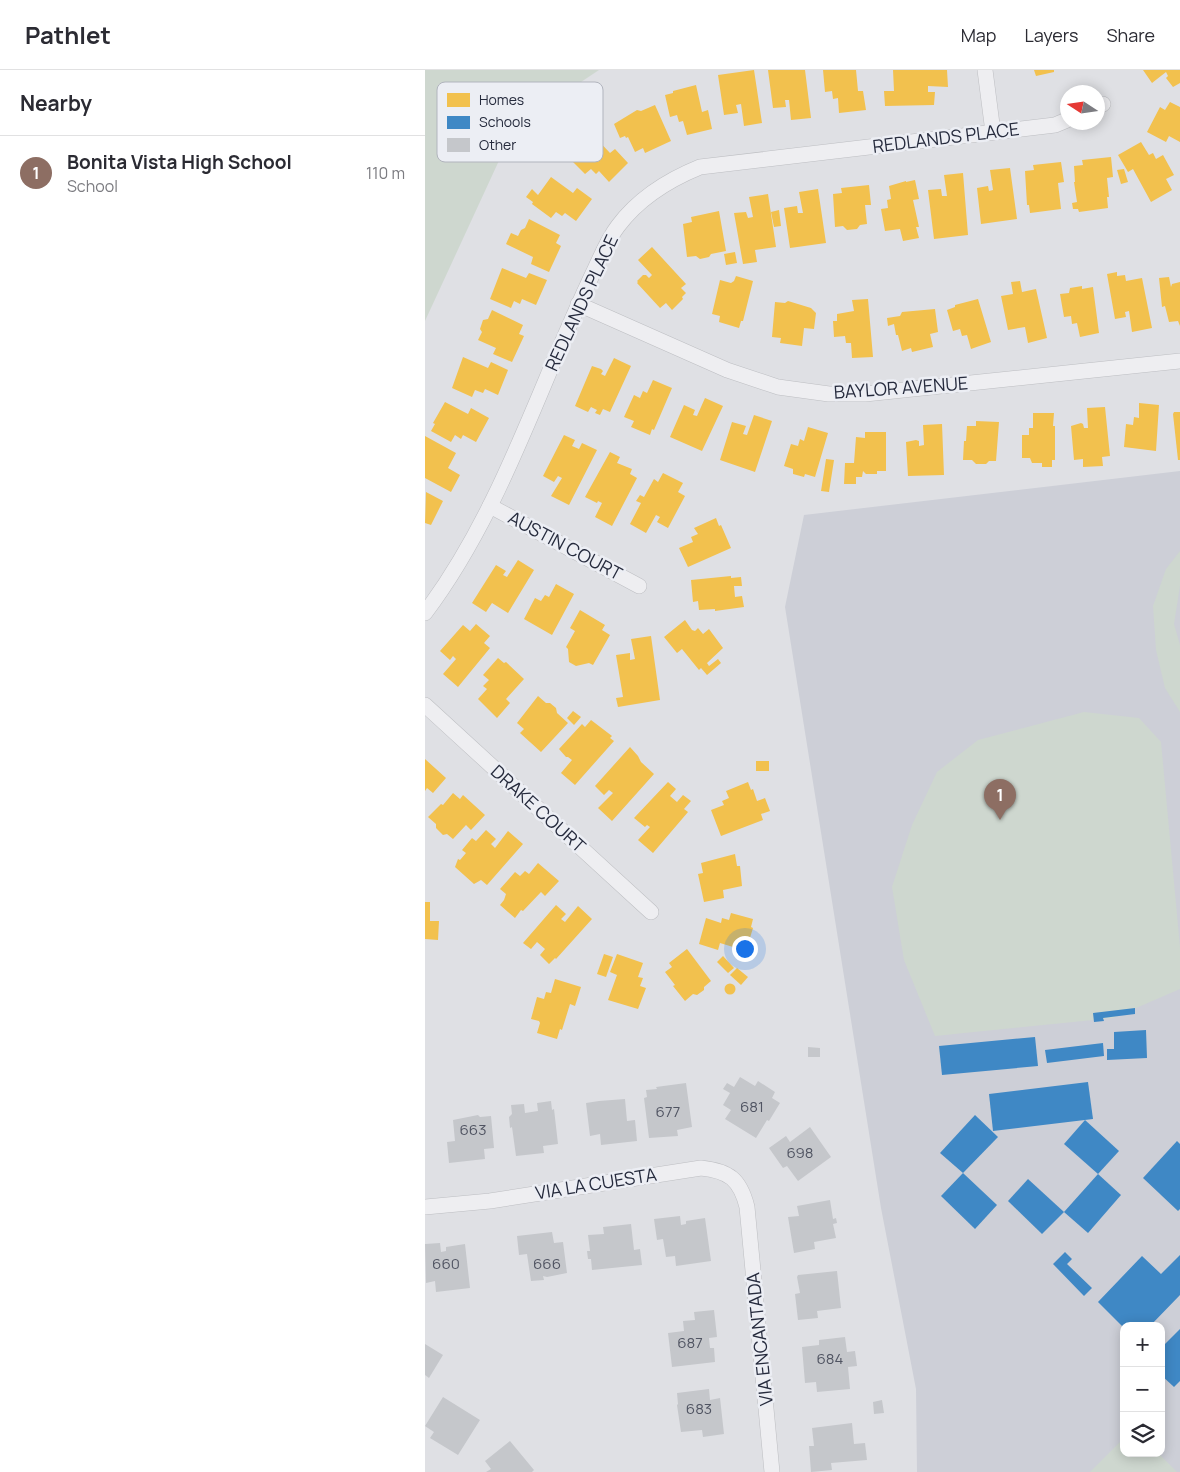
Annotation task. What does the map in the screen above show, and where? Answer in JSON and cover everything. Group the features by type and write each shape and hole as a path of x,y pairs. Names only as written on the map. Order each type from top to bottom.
{"street":[{"path":"985,70 993,132"},
{"name":"REDLANDS PLACE","path":"425,613 452,573 490,506 578,304 608,242 619,225 647,196 681,174 700,167 1060,123"},
{"name":"BAYLOR AVENUE","path":"578,304 727,370 778,387 829,394 865,394 1180,361"},
{"name":"AUSTIN COURT","path":"490,506 639,586"},
{"name":"DRAKE COURT","path":"425,705 651,912"},
{"name":"VIA LA CUESTA","path":"425,1207 490,1201 701,1168 718,1170 731,1176 744,1192 747,1207"},
{"name":"VIA ENCANTADA","path":"747,1207 772,1472"}],"shaded area":[{"path":"425,70 599,70 581,82 437,82 437,162 498,162 425,321"},
{"path":"1180,471 1180,1472 917,1472 916,1389 881,1208 785,607 804,515"},
{"path":"1180,551 1180,586 1174,624 1180,645 1180,712 1165,688 1156,650 1153,606 1166,569"},
{"path":"1084,712 1139,718 1161,742 1180,947 1180,989 1113,1018 935,1036 904,960 892,887 912,825 937,772 978,740"},
{"path":"1120,1442 1120,1457 1162,1457 1177,1472 1090,1472"}],"building: Homes":[{"path":"754,70 762,123 744,126 741,104 736,105 738,113 724,115 718,75"},
{"path":"768,70 805,70 811,118 791,120 789,100 785,100 786,107 773,108"},
{"path":"823,70 856,70 858,91 863,91 866,110 839,113 838,98 833,99 832,91 825,92"},
{"path":"893,70 947,70 948,87 928,86 928,92 935,92 934,105 885,106 884,91 894,91"},
{"path":"1034,70 1054,70 1054,72 1036,76"},
{"path":"1143,70 1180,70 1180,83 1173,87 1166,78 1168,76 1166,72 1152,83"},
{"path":"696,85 702,112 708,110 712,129 687,135 683,121 679,122 677,115 670,117 665,95"},
{"path":"1170,102 1180,107 1180,142 1169,136 1166,142 1147,132 1160,107 1165,110"},
{"path":"655,105 671,141 645,153 643,148 635,152 628,137 620,138 614,124 637,110 641,111"},
{"path":"1141,142 1149,155 1153,153 1156,159 1163,155 1174,175 1166,179 1172,190 1151,202 1133,169 1128,172 1118,155"},
{"path":"603,146 610,153 615,149 628,163 609,182 599,171 596,174 591,169 585,174 573,162 603,162"},
{"path":"1111,157 1113,177 1107,178 1108,208 1079,212 1078,209 1073,209 1072,203 1077,202 1074,166 1083,165 1082,160"},
{"path":"1061,162 1064,182 1058,183 1061,209 1030,213 1029,205 1027,205 1025,171 1034,170 1033,165"},
{"path":"1010,168 1017,219 981,224 977,188 988,186 989,191 993,190 990,170"},
{"path":"1124,169 1128,182 1121,184 1117,170"},
{"path":"963,173 968,235 934,239 928,190 941,189 942,196 947,196 944,175"},
{"path":"551,177 573,193 577,188 592,199 576,221 565,213 562,216 556,212 551,218 532,204 533,202 526,197 532,189 538,195"},
{"path":"915,180 919,199 913,200 919,227 916,227 919,238 903,241 900,229 885,231 881,209 888,208 887,200 891,199 889,186"},
{"path":"869,185 871,205 865,205 867,224 860,225 857,229 847,230 843,226 835,227 833,194 842,193 841,188"},
{"path":"818,189 826,243 790,248 784,208 797,206 798,213 803,213 799,192"},
{"path":"768,194 776,247 755,250 757,262 743,264 734,213 746,212 748,218 753,217 749,197"},
{"path":"779,210 781,226 774,227 771,212"},
{"path":"719,211 726,251 711,254 709,257 700,259 696,256 687,257 683,224 692,222 691,217"},
{"path":"529,219 560,235 556,243 561,246 549,272 531,264 533,257 506,244 511,233 518,236 521,230 525,228"},
{"path":"652,247 686,284 681,288 686,293 682,297 683,299 672,310 666,303 660,308 637,283 643,275 649,278 652,275 638,260"},
{"path":"735,252 737,263 726,265 724,254"},
{"path":"502,268 526,278 529,273 547,280 536,305 522,299 520,304 514,301 511,308 490,299"},
{"path":"1117,272 1117,276 1125,275 1126,281 1142,278 1152,328 1132,332 1129,311 1125,312 1126,317 1115,319 1107,274"},
{"path":"736,276 753,281 743,321 741,321 739,328 719,322 720,316 712,314 720,280 731,283"},
{"path":"1169,277 1171,287 1172,284 1180,282 1180,326 1178,321 1169,322 1165,306 1162,307 1159,278"},
{"path":"1020,281 1022,292 1036,289 1047,338 1028,343 1025,327 1008,330 1001,296 1013,294 1011,282"},
{"path":"1082,286 1082,289 1093,287 1099,333 1080,337 1077,323 1072,324 1071,316 1064,317 1060,294 1069,293 1070,288"},
{"path":"868,299 873,357 852,358 851,343 846,343 845,336 834,337 833,321 837,321 837,314 854,311 852,300"},
{"path":"978,299 991,342 971,349 967,335 962,336 960,329 953,331 947,310 955,307 955,305"},
{"path":"788,301 811,308 816,313 814,329 804,328 802,346 780,343 781,338 772,337 775,302 785,303"},
{"path":"935,309 938,332 930,334 933,347 912,352 911,348 902,351 894,324 888,326 887,318 900,316 902,312"},
{"path":"492,310 523,325 519,334 524,336 512,362 493,354 496,348 478,340 482,332 480,329 483,320 488,319"},
{"path":"463,357 488,368 491,362 508,370 498,395 485,389 483,393 475,390 472,397 452,388"},
{"path":"614,358 631,366 610,412 603,409 600,415 595,413 597,410 591,407 588,412 575,406 592,366 601,369 603,371 601,374 605,376"},
{"path":"653,380 672,388 654,430 652,429 650,435 631,427 634,421 624,417 634,395 640,398 643,391 647,393"},
{"path":"705,398 723,406 702,451 670,437 684,405 695,410 693,415 697,416"},
{"path":"445,402 468,414 471,408 489,418 476,442 463,435 461,439 455,435 451,442 431,431 435,424 433,423"},
{"path":"1139,403 1159,405 1156,451 1124,447 1126,424 1133,425 1134,417 1139,418"},
{"path":"1105,407 1110,456 1102,457 1103,466 1083,467 1083,459 1074,460 1071,426 1081,423 1084,428 1088,428 1087,408"},
{"path":"1174,412 1180,412 1180,460 1178,460"},
{"path":"1033,413 1054,413 1055,460 1052,460 1052,467 1042,467 1042,463 1032,463 1030,458 1022,458 1022,435 1029,435 1029,428 1033,428"},
{"path":"754,415 772,421 755,472 720,460 732,422 746,426 743,434 747,435"},
{"path":"976,421 999,422 996,461 976,464 972,460 963,460 967,426 976,426"},
{"path":"942,424 944,475 908,476 906,442 916,440 919,441 919,446 924,445 923,425"},
{"path":"808,427 828,433 815,477 805,474 804,477 793,474 793,469 784,466 791,444 798,446 800,439 804,441"},
{"path":"865,432 886,432 886,471 877,471 877,474 866,474 863,471 862,477 856,477 856,484 844,484 845,463 854,463 856,437 865,438"},
{"path":"564,435 575,440 572,446 579,449 582,443 597,450 569,505 551,496 562,478 558,476 554,482 543,476"},
{"path":"425,436 456,453 448,468 460,475 451,492 425,478"},
{"path":"610,452 620,457 617,463 632,469 630,474 637,478 612,526 595,517 602,503 598,501 597,503 585,497"},
{"path":"826,459 834,460 829,492 821,491"},
{"path":"663,473 683,483 678,492 685,496 668,528 657,522 660,517 656,515 646,533 630,524 641,503 636,501 640,495 644,497 654,479 658,482"},
{"path":"426,492 443,501 431,525 425,523"},
{"path":"716,518 731,548 688,567 679,548 693,542 691,537 698,534 694,528"},
{"path":"518,560 534,570 508,613 492,603 486,612 472,603 496,565 506,571 503,575 507,577"},
{"path":"731,576 731,578 741,577 742,586 734,586 735,597 742,596 744,607 715,611 715,609 699,610 698,601 693,602 691,580"},
{"path":"556,584 574,594 552,635 524,619 535,598 541,601 545,595 549,597"},
{"path":"580,610 605,625 602,630 610,635 593,665 589,663 576,666 569,662 568,649 566,647 575,631 570,628"},
{"path":"685,620 692,630 695,631 698,628 703,634 709,629 723,648 707,663 709,666 718,659 721,663 707,675 701,668 699,670 682,649 677,653 664,637"},
{"path":"476,624 490,636 484,643 490,648 458,687 443,674 456,659 453,656 450,660 440,651 463,625 470,631"},
{"path":"651,636 660,700 618,707 616,698 623,697 616,655 630,653 630,660 635,659 631,639"},
{"path":"498,658 504,663 506,662 524,679 506,699 510,703 497,718 478,699 487,689 483,686 489,680 483,675"},
{"path":"538,696 556,708 557,713 568,723 541,752 520,733 524,729 517,723"},
{"path":"573,711 581,717 574,725 567,718"},
{"path":"591,720 612,736 610,738 614,741 575,785 561,773 572,760 566,757 559,749 582,724 585,727"},
{"path":"630,747 641,762 654,774 612,821 598,808 613,793 609,790 604,795 595,786"},
{"path":"425,759 446,778 433,793 427,788 425,791"},
{"path":"756,761 769,761 769,771 756,771"},
{"path":"668,782 676,789 670,796 677,802 683,795 691,801 684,809 688,812 653,853 638,840 650,827 647,825 645,827 634,818"},
{"path":"748,782 751,790 753,789 757,801 765,798 770,811 761,814 763,820 721,836 711,810 724,805 722,801 729,798 726,791"},
{"path":"453,793 460,799 463,795 485,815 471,830 466,825 453,839 447,834 443,835 436,828 436,824 428,817 441,804 443,805"},
{"path":"486,830 496,839 491,844 495,848 508,831 523,844 487,885 481,880 474,884 455,867 458,859 460,860 466,853 462,850 472,838 476,841"},
{"path":"735,854 737,866 740,866 742,886 723,890 724,898 704,902 698,874 703,873 701,863"},
{"path":"538,863 559,881 545,896 541,892 515,918 500,905 506,894 500,889 515,872 520,876 525,871 529,874"},
{"path":"425,902 430,902 430,921 439,921 438,940 425,939"},
{"path":"556,905 566,914 561,919 565,922 578,906 592,919 556,959 549,964 540,955 545,949 537,942 531,949 523,943"},
{"path":"731,913 753,919 751,927 753,928 746,951 720,943 718,950 699,944 706,918 721,923 722,918 729,920"},
{"path":"687,949 711,981 704,987 704,990 697,995 693,994 685,1001 665,972 672,967 669,963"},
{"path":"604,954 613,957 606,977 597,974"},
{"path":"617,954 643,963 638,977 643,978 640,986 646,988 638,1009 608,1000 617,975 610,972"},
{"path":"723,956 734,968 728,973 717,962"},
{"path":"737,968 748,977 741,985 730,975"},
{"path":"555,979 581,987 575,1006 570,1004 562,1030 560,1029 557,1039 537,1033 540,1023 531,1019 537,997 544,999 546,992 551,993"},
{"path":"730,983 736,989 730,995 724,989"}],"building: Schools":[{"path":"1135,1008 1135,1014 1103,1018 1104,1021 1094,1022 1093,1013"},
{"path":"1146,1030 1147,1058 1107,1060 1107,1049 1114,1049 1114,1032"},
{"path":"1035,1037 1038,1066 942,1075 939,1046"},
{"path":"1103,1043 1104,1056 1047,1063 1045,1050"},
{"path":"1088,1082 1093,1119 993,1131 989,1094"},
{"path":"975,1115 998,1137 963,1173 940,1153"},
{"path":"1085,1120 1119,1151 1098,1174 1064,1144"},
{"path":"1177,1141 1180,1144 1180,1209 1178,1211 1143,1178"},
{"path":"963,1173 997,1205 975,1229 941,1196"},
{"path":"1098,1174 1121,1195 1088,1233 1064,1212"},
{"path":"1028,1179 1064,1212 1042,1234 1008,1201"},
{"path":"1065,1252 1072,1259 1067,1264 1092,1288 1084,1296 1053,1264"},
{"path":"1180,1255 1180,1295 1154,1322 1120,1322 1120,1324 1098,1302 1142,1256 1161,1274"},
{"path":"1180,1329 1180,1381 1174,1387 1165,1379 1165,1344"}],"building: Other":[{"path":"808,1047 820,1048 820,1057 808,1057"},
{"path":"740,1077 755,1086 758,1081 775,1092 772,1098 780,1103 756,1138 725,1119 731,1110 723,1105 730,1093 723,1089 727,1083 734,1087"},
{"path":"686,1083 692,1127 677,1130 678,1136 649,1138 644,1098 647,1097 646,1090"},
{"path":"625,1099 627,1121 635,1120 637,1141 601,1145 600,1134 590,1136 586,1103"},
{"path":"551,1101 552,1110 554,1109 558,1144 543,1146 544,1153 516,1156 512,1127 510,1128 511,1105 524,1104 525,1113 538,1111 537,1103"},
{"path":"478,1115 480,1117 491,1116 494,1148 484,1149 485,1159 449,1163 447,1142 455,1141 453,1120"},
{"path":"810,1127 831,1157 798,1181 787,1166 783,1168 769,1148 786,1136 790,1142"},
{"path":"830,1200 833,1219 836,1218 837,1223 833,1224 836,1238 814,1242 815,1249 794,1253 788,1217 799,1216 797,1206"},
{"path":"680,1216 681,1225 686,1224 686,1221 705,1218 711,1261 676,1266 675,1256 666,1257 663,1239 657,1240 654,1219"},
{"path":"631,1224 634,1250 640,1249 642,1265 592,1270 591,1259 588,1259 587,1251 590,1251 588,1235 604,1234 603,1227"},
{"path":"552,1232 554,1243 563,1242 567,1273 543,1276 544,1280 531,1281 527,1254 519,1255 517,1236"},
{"path":"440,1243 441,1252 446,1251 446,1247 465,1244 470,1288 436,1292 435,1281 426,1283 425,1244"},
{"path":"837,1271 841,1308 817,1311 818,1318 798,1320 795,1294 800,1293 798,1275"},
{"path":"714,1310 717,1337 709,1338 710,1348 714,1348 715,1362 672,1367 668,1333 684,1331 683,1321 695,1320 694,1312"},
{"path":"845,1337 847,1352 855,1351 857,1366 848,1367 850,1389 817,1392 816,1382 805,1383 802,1347 819,1345 819,1340"},
{"path":"425,1344 443,1355 429,1378 425,1375"},
{"path":"709,1389 710,1400 720,1398 724,1434 703,1437 702,1430 681,1432 677,1393"},
{"path":"443,1397 480,1420 458,1455 430,1438 434,1432 425,1426"},
{"path":"882,1400 884,1413 874,1414 873,1402"},
{"path":"852,1423 854,1444 865,1443 867,1460 831,1463 832,1470 811,1472 809,1446 814,1446 812,1428"},
{"path":"510,1441 534,1470 532,1472 486,1472 491,1469 485,1461"}],"place":[{"name":"Bonita Vista High School","path":"1000,820"}]}
